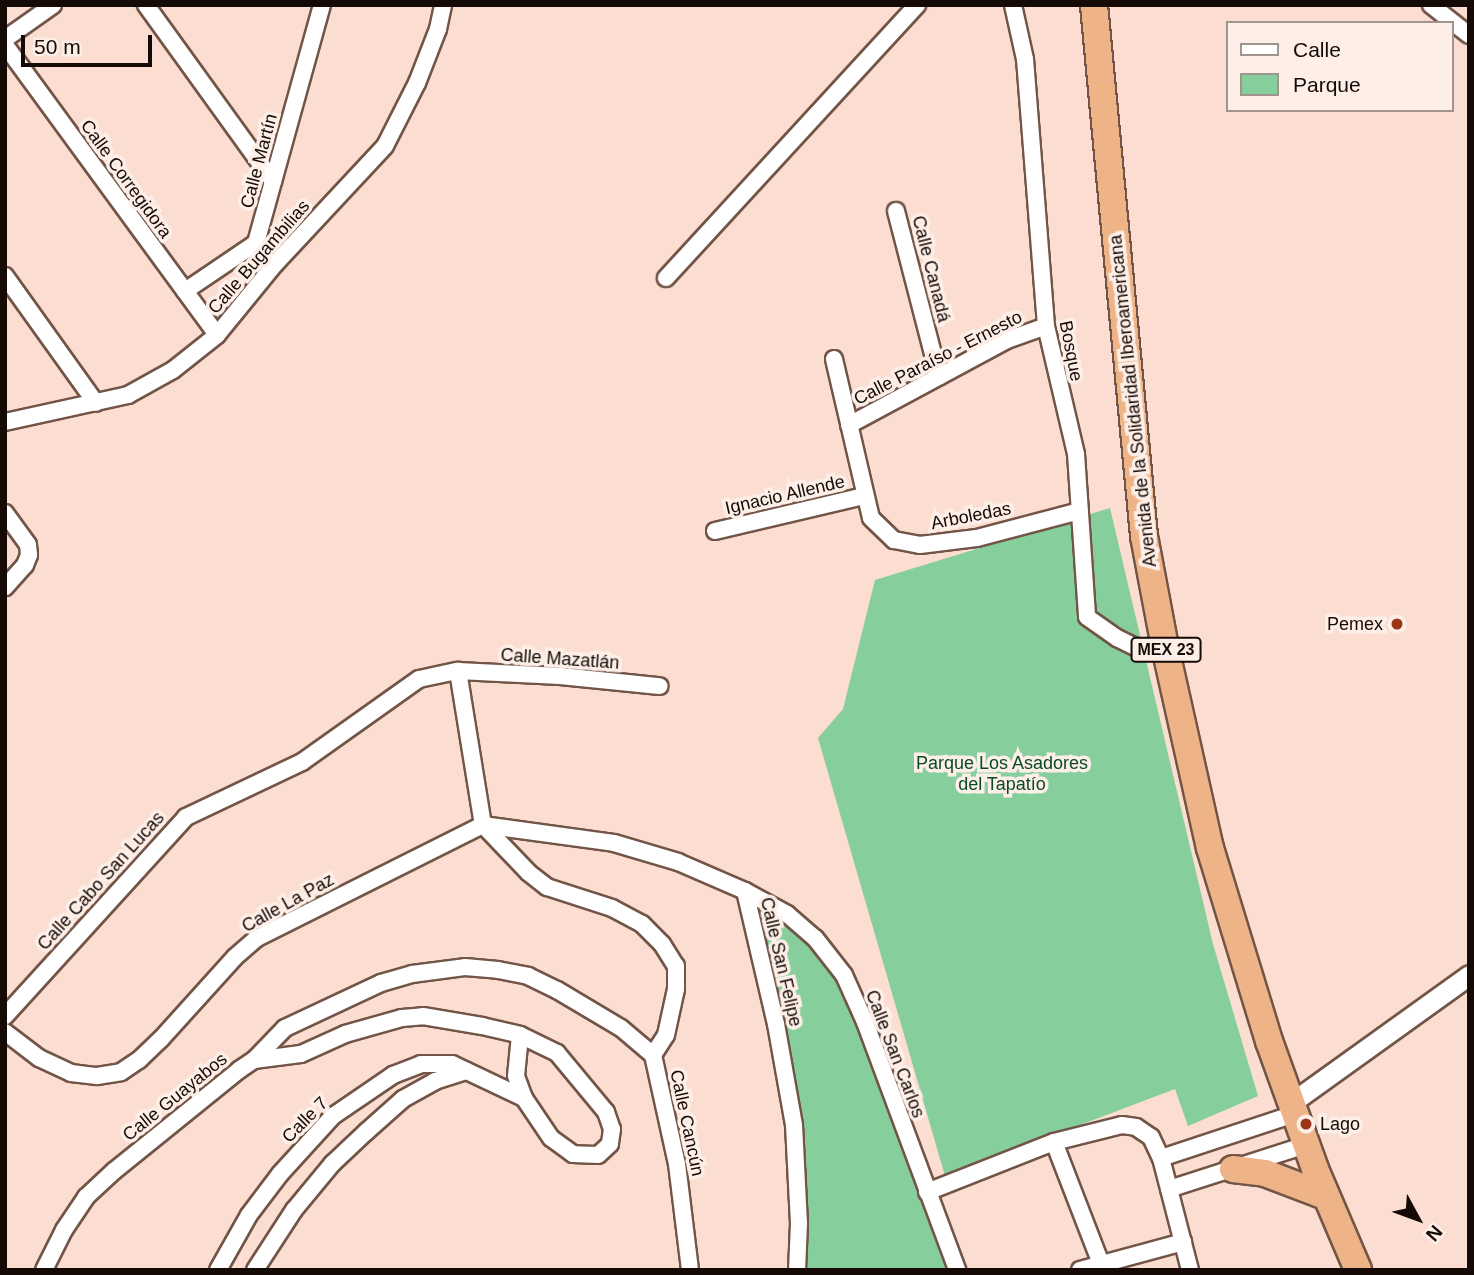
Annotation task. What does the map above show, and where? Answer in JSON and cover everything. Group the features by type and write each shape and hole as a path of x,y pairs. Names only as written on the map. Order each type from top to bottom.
{"highway":[{"name":"Avenida de la Solidaridad Iberoamericana","path":"1094,5 1143,528 1165,646 1210,848 1292,1109 1325,1196 1358,1270"},
{"path":"1233,1169 1265,1173 1325,1196"}],"street":[{"path":"5,39 53,5"},
{"path":"146,5 273,181"},
{"name":"Calle Martín","path":"256,243 322,5"},
{"name":"Calle Bugambilias","path":"5,422 128,395 173,370 216,335 275,264 385,146 417,83 438,29 443,5"},
{"path":"666,278 917,5"},
{"name":"Bosque","path":"1013,5 1025,59 1046,326 1076,454 1087,617 1117,638 1140,649 1165,646"},
{"path":"1431,5 1451,21"},
{"path":"1453,22 1469,35"},
{"name":"Calle Corregidora","path":"5,45 216,335"},
{"name":"Calle Canadá","path":"896,211 939,377"},
{"path":"185,291 256,243 275,264"},
{"path":"5,276 96,403"},
{"name":"Calle Paraíso - Ernesto","path":"849,425 1007,340 1046,326"},
{"name":"Arboledas","path":"834,359 871,518 894,540 920,545 976,538 1080,511"},
{"name":"Ignacio Allende","path":"715,531 864,496"},
{"path":"5,513 28,545 29,555 25,565 5,587"},
{"path":"458,671 483,825 529,873 547,887 612,908 642,924 662,944 676,966 677,989 666,1035 653,1055"},
{"name":"Calle Mazatlán","path":"458,671 560,676 659,686"},
{"name":"Calle Cabo San Lucas","path":"5,1016 186,817 302,762 419,679 458,671"},
{"name":"Calle San Felipe","path":"483,825 614,843 678,862 745,891 776,1024 794,1125 799,1223 797,1270"},
{"name":"Calle La Paz","path":"5,1032 38,1058 71,1073 97,1076 121,1072 161,1039 235,957 257,938 483,825"},
{"name":"Calle San Carlos","path":"745,891 787,914 814,938 844,975 865,1023 957,1270"},
{"name":"Calle Cancún","path":"254,1060 285,1028 361,992 412,974 465,967 528,976 557,989 621,1028 653,1055 677,1164 690,1270"},
{"path":"1161,1158 1292,1109 1469,975"},
{"name":"Calle Guayabos","path":"44,1270 64,1230 94,1189 254,1060 301,1054 345,1034 402,1018 423,1016 520,1035 557,1053 598,1102 606,1112 612,1129 610,1144 598,1155 573,1154 551,1138 524,1098"},
{"path":"520,1035 516,1076 524,1098"},
{"name":"Calle 7","path":"218,1270 249,1215 280,1174 333,1116 393,1075 421,1064 436,1062 466,1071 524,1098"},
{"path":"255,1270 295,1210 332,1164 403,1099 435,1081 466,1071"},
{"path":"927,1192 1054,1142 1129,1125 1151,1137 1161,1158 1190,1270"},
{"path":"1054,1142 1101,1264"},
{"path":"1169,1189 1306,1145"},
{"path":"1080,1270 1182,1242"}],"green space":[{"name":"Parque Los Asadores del Tapatío","path":"1110,508 1213,944 1258,1096 1188,1126 1175,1089 945,1176 818,738 843,709 875,580"},
{"path":"757,898 804,929 844,975 957,1270 795,1270 798,1245"}],"place":[{"name":"Pemex","path":"1397,624"},
{"name":"Lago","path":"1306,1124"}]}
